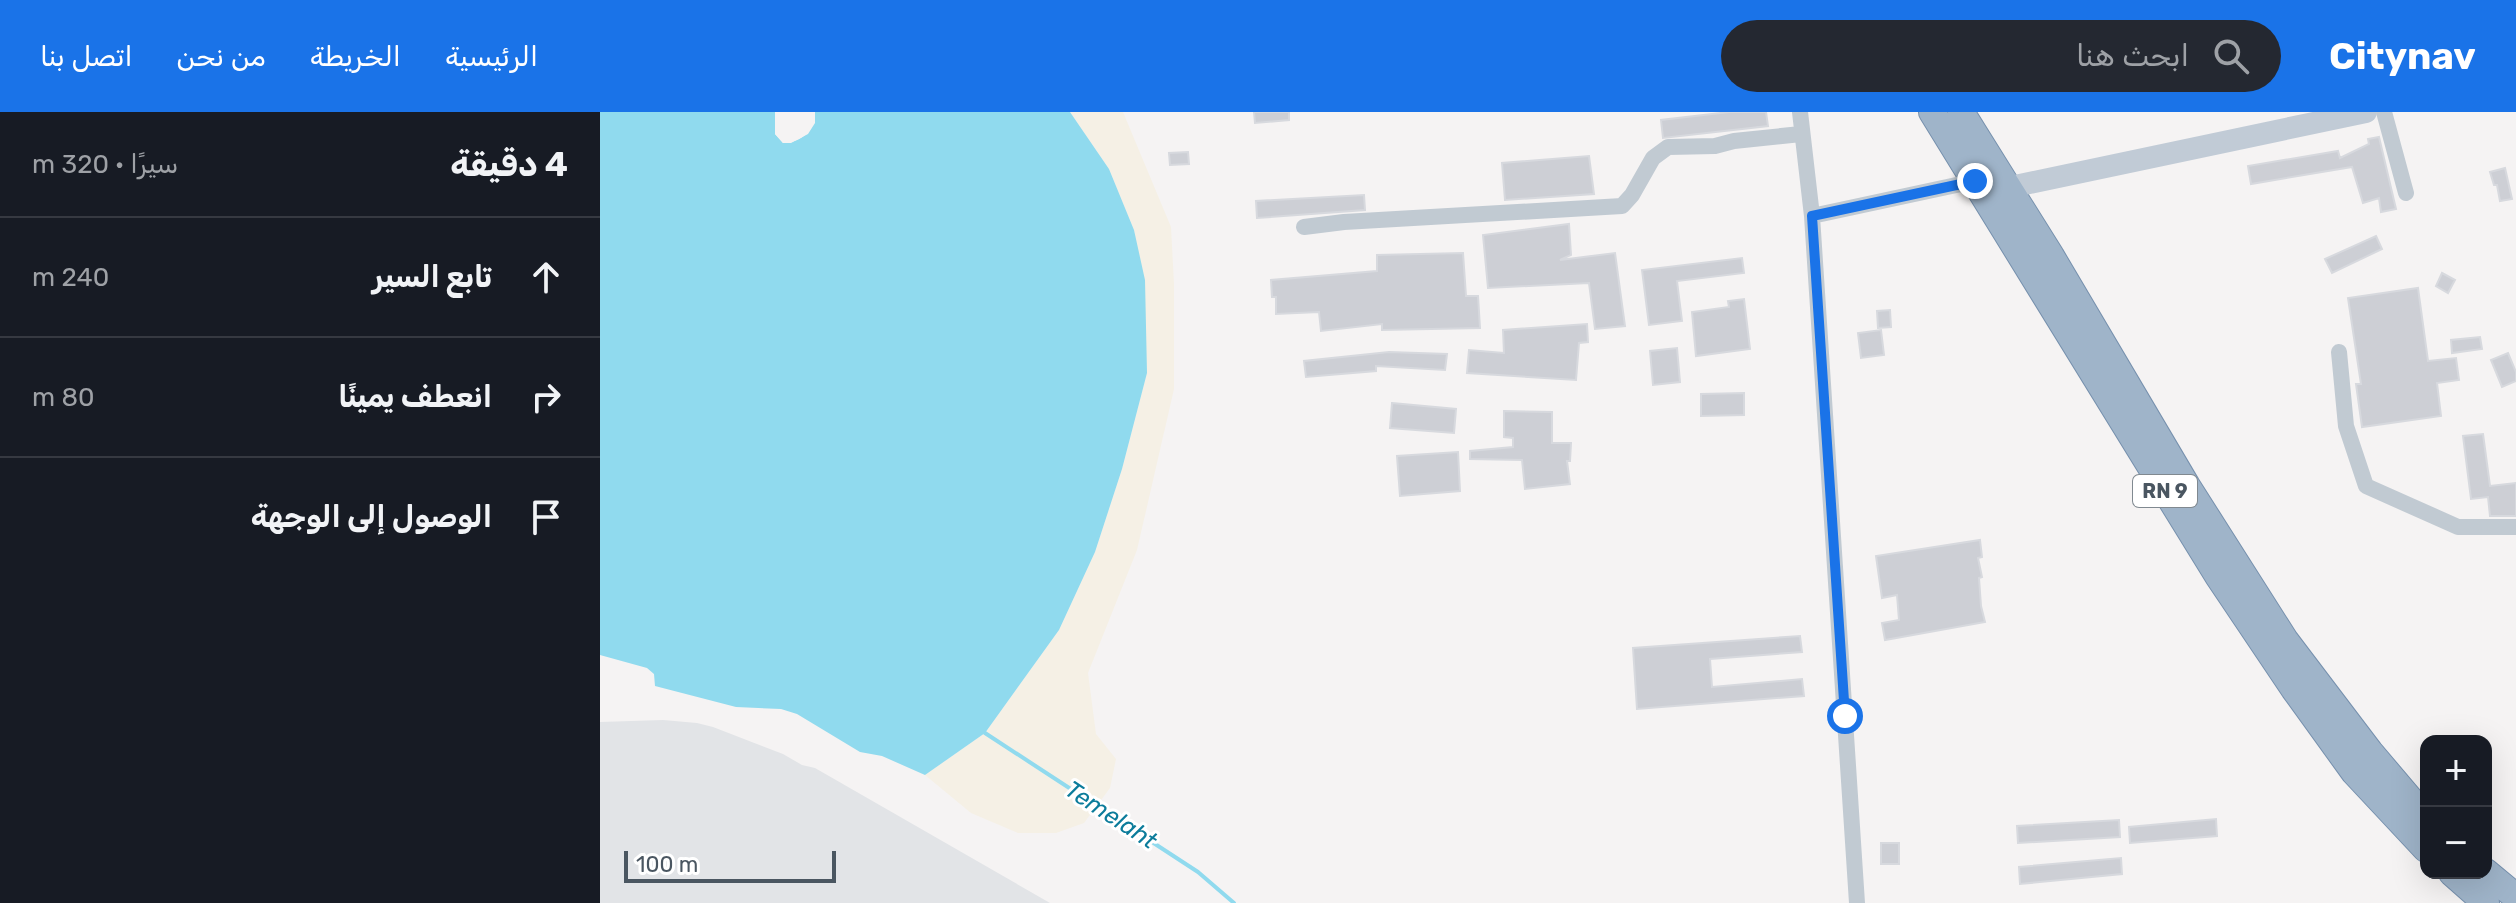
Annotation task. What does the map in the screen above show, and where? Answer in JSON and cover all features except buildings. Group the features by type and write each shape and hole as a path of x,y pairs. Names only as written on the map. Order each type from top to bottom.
{"highway":[{"name":"RN 9","path":"1932,112 2218,576 2354,772 2420,843"},
{"name":"RN 9","path":"1961,112 2187,486 2285,640 2370,752 2420,811"},
{"path":"2492,877 2516,897"},
{"path":"2459,879 2486,903"}],"main road":[{"path":"1978,187 2009,189 2366,112"}],"street":[{"path":"1800,112 1812,216 1857,903"},
{"path":"2384,112 2406,193"},
{"path":"1304,227 1358,221 1622,206 1632,195 1653,158 1668,147 1715,146 1801,134"},
{"path":"1812,216 1978,187"},
{"path":"2339,352 2346,426 2366,486 2458,527 2516,527"}],"shaded area":[{"path":"663,720 713,727 815,768 1050,903 600,903 600,722"}],"sand":[{"path":"1070,112 1123,112 1171,227 1174,389 1137,550 1088,673 1096,734 1116,759 1110,788 1084,823 1056,833 1018,833 971,813 925,775 985,733 1059,630 1095,552 1122,469 1147,373 1134,230 1109,169"}],"water":[{"path":"600,112 775,112 775,134 783,143 806,134 813,125 815,112 1070,112 1109,169 1134,230 1145,280 1147,373 1122,469 1095,552 1059,630 985,733 925,775 882,756 860,752 797,714 781,709 736,707 655,686 654,674 647,668 600,655"}],"pier":[{"path":"775,112 779,112 779,133 784,139 806,131 811,122 811,112 815,112 815,123 808,134 791,143 783,143 775,134"}],"waterway":[{"name":"Temelaht","path":"985,733 1198,872 1234,903"}],"route":[{"path":"1845,716 1812,216 1975,181"}]}
